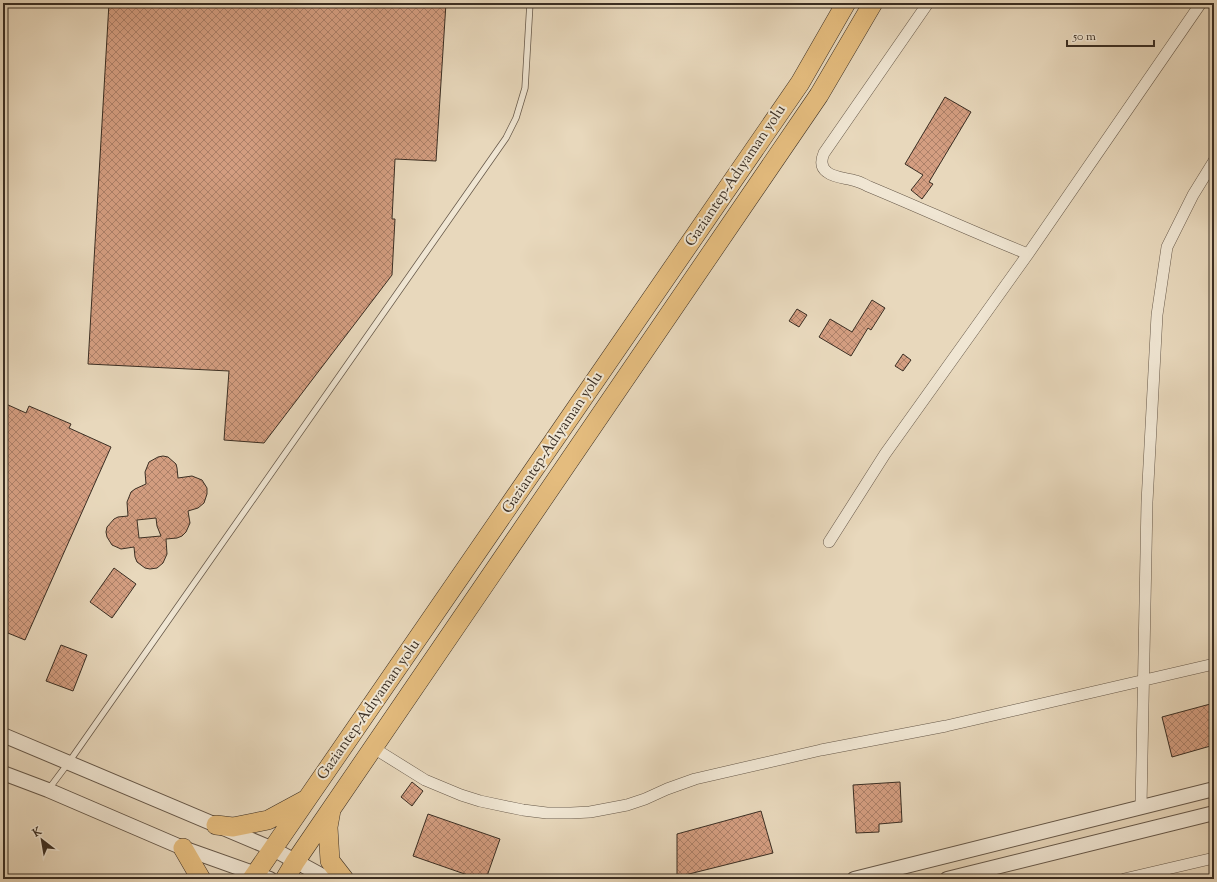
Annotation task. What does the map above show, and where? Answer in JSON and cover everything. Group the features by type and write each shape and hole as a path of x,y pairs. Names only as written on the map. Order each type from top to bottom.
{"highway":[{"name":"Gaziantep-Adıyaman yolu","path":"259,877 273,849 800,83 846,3"},
{"name":"Gaziantep-Adıyaman yolu","path":"285,879 372,747 819,95 873,3"},
{"path":"216,825 233,827 268,820 308,799"},
{"path":"331,809 328,827 330,862 344,879"},
{"path":"183,848 201,879"}],"street":[{"path":"928,3 824,153 821,161 822,167 826,172 832,175 857,181 1028,254"},
{"path":"829,542 885,454 1028,254 1201,3"},
{"path":"1141,807 1147,502 1157,315 1167,247 1193,195 1214,161"},
{"path":"372,747 425,780 480,801 523,810 547,813 590,812 627,805 695,779 821,750 946,726 1214,664"},
{"path":"3,735 273,849 328,879"},
{"path":"3,773 48,790 183,848 259,877"},
{"path":"854,879 1214,789"},
{"path":"947,879 1214,813"},
{"path":"1124,879 1214,858"}],"lane":[{"path":"48,790 506,138 516,118 525,88 530,3"}],"building":[{"path":"109,3 446,3 436,161 395,159 392,219 395,219 392,275 264,443 224,440 229,371 88,364"},
{"path":"945,97 971,112 929,182 933,184 922,199 911,190 923,175 905,164"},
{"path":"872,300 885,308 871,330 868,328 851,356 819,337 830,319 852,332"},
{"path":"797,309 807,315 799,327 789,321"},
{"path":"903,354 911,360 903,371 895,366"},
{"path":"6,404 26,413 29,406 71,424 69,428 111,447 25,640 3,631 3,410"},
{"path":"158,457 168,457 176,464 178,478 192,476 202,480 207,488 207,494 204,503 198,508 188,511 190,523 186,532 177,538 166,539 167,554 163,563 157,568 150,569 145,568 137,562 134,547 121,549 112,545 106,532 107,527 114,519 128,516 127,502 131,492 146,484 145,472 149,462","holes":["156,518 161,536 139,538 137,520"]},
{"path":"114,568 136,584 112,618 90,602"},
{"path":"61,645 87,655 73,691 46,681"},
{"path":"1214,703 1214,745 1172,757 1162,717"},
{"path":"412,782 423,791 412,806 401,797"},
{"path":"900,782 902,822 879,824 879,832 856,833 853,785"},
{"path":"761,811 773,853 677,877 677,834"},
{"path":"428,814 500,839 486,879 479,879 413,856"}]}
